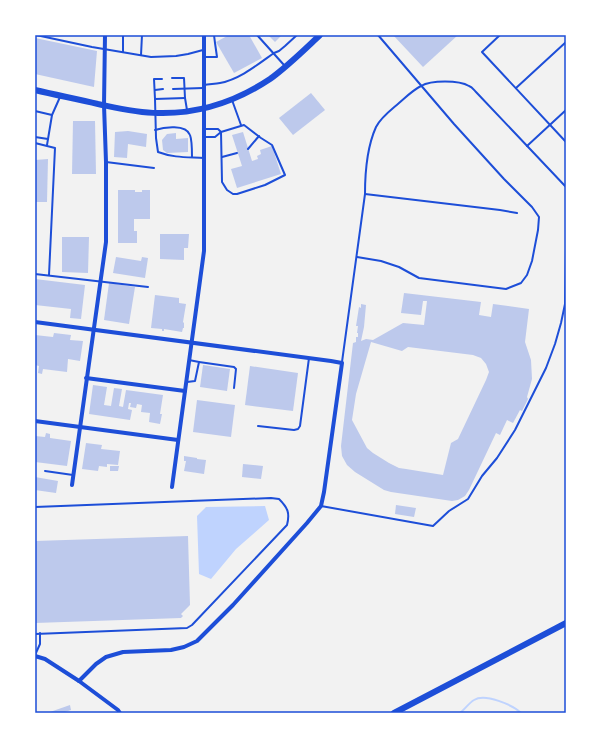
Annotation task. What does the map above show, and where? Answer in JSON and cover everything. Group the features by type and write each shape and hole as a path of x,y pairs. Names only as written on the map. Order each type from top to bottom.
{"main road":[{"path":"35,90 138,112 187,112 242,95 271,78 320,35"},
{"path":"394,713 566,623"}],"street":[{"path":"72,485 106,242 104,105 105,35"},
{"path":"172,487 204,251 204,35"},
{"path":"35,322 309,358 342,364 325,483 320,506 307,523 233,605 197,641 184,647 171,650 123,652 106,657 96,664 79,681"},
{"path":"86,378 185,391"},
{"path":"35,421 178,440"},
{"path":"35,655 45,659 79,681 120,713"}],"lane":[{"path":"36,35 151,57 176,56 204,49"},
{"path":"55,39 56,35"},
{"path":"122,52 123,35"},
{"path":"141,55 142,35"},
{"path":"204,57 217,57 214,35"},
{"path":"257,35 285,66"},
{"path":"172,89 184,89 218,84 242,75 279,51 297,35"},
{"path":"356,257 381,261 399,267 419,278 506,289 521,283 527,275 532,261 538,230 539,217 532,207 504,179 456,126 378,35"},
{"path":"500,35 482,52 566,142"},
{"path":"516,88 566,42"},
{"path":"172,78 184,78 187,112"},
{"path":"162,79 154,79 154,113 158,152 167,156 204,158"},
{"path":"342,364 365,194 365,174 372,140 376,127 384,116 421,86 429,82 447,82 469,85 566,188"},
{"path":"155,90 163,89"},
{"path":"47,145 52,115 61,96"},
{"path":"155,100 185,98"},
{"path":"231,99 241,125"},
{"path":"527,146 566,110"},
{"path":"35,111 52,115"},
{"path":"204,137 215,137 221,132 244,124 272,145 285,175 265,185 237,194 232,194 227,190 222,182 221,132"},
{"path":"155,130 163,127 186,130 190,135 192,157"},
{"path":"204,129 218,129 221,132"},
{"path":"248,149 259,136"},
{"path":"35,137 48,139"},
{"path":"35,143 55,148 49,275"},
{"path":"222,157 237,153"},
{"path":"106,162 154,168"},
{"path":"365,194 517,213"},
{"path":"320,506 433,526 449,511 468,499 482,476 497,458 515,430 546,368 555,344 562,317 564,304 566,249"},
{"path":"35,274 148,288"},
{"path":"258,426 294,430 298,429 300,426 309,358"},
{"path":"189,360 234,367 236,369 234,388"},
{"path":"186,382 195,381 199,362"},
{"path":"45,471 73,475"},
{"path":"35,507 271,498 279,499 286,506 289,516 287,525 192,625 187,628 35,634"},
{"path":"35,655 40,644 40,633"}],"water":[{"path":"265,506 269,520 236,549 211,579 199,574 197,516 206,507"}],"building":[{"path":"229,35 249,35 262,58 234,73 216,42"},
{"path":"268,35 282,35 275,42"},
{"path":"393,35 458,35 423,67"},
{"path":"35,38 97,51 94,87 35,74"},
{"path":"311,93 325,110 293,135 279,118"},
{"path":"73,121 95,121 96,174 72,174"},
{"path":"128,131 147,134 146,147 128,144 127,158 114,157 115,132"},
{"path":"243,132 252,161 258,159 257,156 261,154 260,150 272,146 281,174 237,188 231,169 242,166 232,135"},
{"path":"176,133 176,139 188,138 188,152 167,153 163,150 162,140 167,134"},
{"path":"48,159 47,202 35,202 35,160"},
{"path":"118,190 135,190 135,192 142,192 142,190 150,190 150,219 134,219 134,231 137,231 137,243 118,243"},
{"path":"160,234 189,234 188,248 184,248 184,260 160,259"},
{"path":"62,237 89,237 88,273 62,272"},
{"path":"116,257 141,261 142,257 148,258 145,278 113,273"},
{"path":"35,279 85,285 81,319 70,318 71,309 35,305"},
{"path":"109,283 135,287 129,324 104,320"},
{"path":"404,293 481,302 479,315 491,317 493,304 529,309 525,342 531,360 532,379 527,397 528,399 522,411 520,410 513,423 507,420 500,435 496,433 469,490 465,496 458,500 452,501 384,490 355,472 347,465 342,456 341,446 353,343 356,342 356,337 358,337 358,326 356,326 359,307 361,308 361,304 366,305 361,341 366,339 373,340 403,323 424,325 427,301 423,301 421,315 401,313","holes":["371,342 402,351 408,347 473,355 481,358 486,364 489,372 458,439 451,443 443,475 399,468 389,463 367,448 352,420 356,394"]},
{"path":"155,295 179,298 179,303 186,304 183,322 184,328 182,332 164,329 164,331 162,331 162,329 151,328"},
{"path":"54,333 71,335 70,340 83,341 80,361 68,359 67,372 43,369 42,374 38,373 39,366 35,365 35,335 53,337"},
{"path":"203,365 230,369 227,391 200,387"},
{"path":"250,366 298,373 293,411 245,405"},
{"path":"93,385 107,387 104,405 111,406 114,388 122,389 119,406 123,407 126,390 163,395 160,424 149,422 150,413 141,412 142,405 137,404 136,408 130,407 131,403 129,403 128,409 132,410 130,420 89,414"},
{"path":"197,400 235,405 231,437 193,432"},
{"path":"46,433 50,434 50,438 71,441 67,466 35,462 35,436 45,437"},
{"path":"86,443 102,445 101,449 120,451 118,465 107,464 107,467 99,466 98,471 82,469"},
{"path":"184,456 206,460 204,474 184,471 186,461 184,461"},
{"path":"243,464 263,466 261,479 242,477"},
{"path":"110,466 119,466 118,471 110,471"},
{"path":"35,477 58,481 56,493 35,490"},
{"path":"396,505 416,508 414,517 395,514"},
{"path":"188,536 190,605 181,614 183,616 181,618 35,623 35,541"},
{"path":"70,705 71,710 62,713 50,712"}],"waterway":[{"path":"460,713 470,703 479,698 499,701 521,713"}]}
